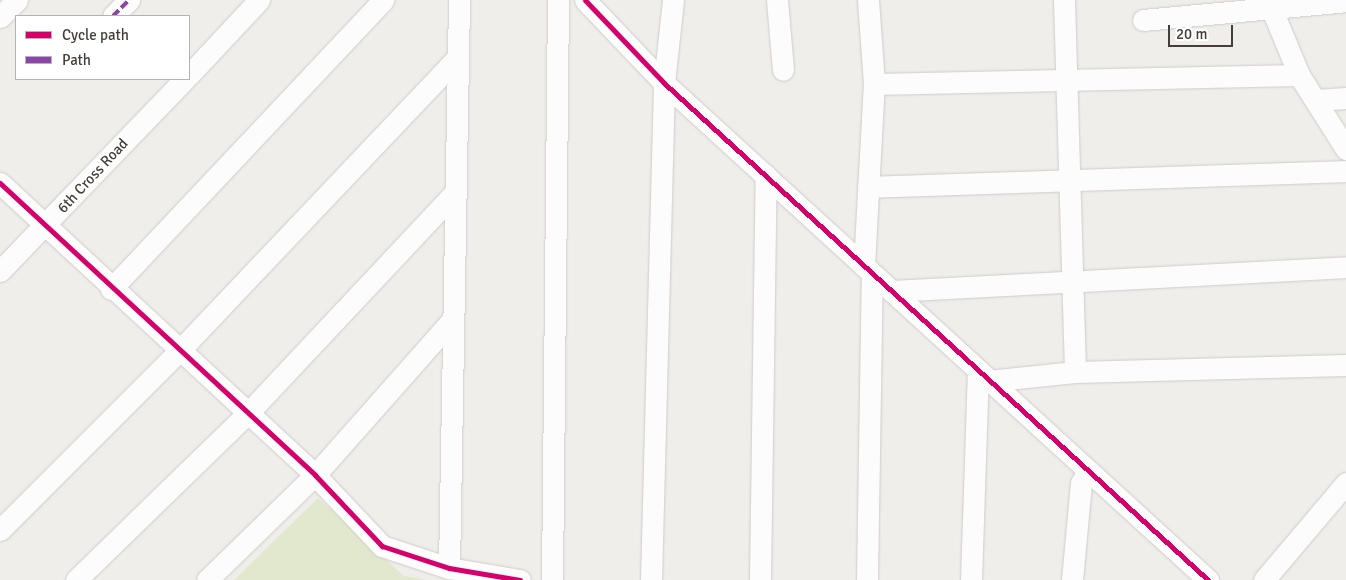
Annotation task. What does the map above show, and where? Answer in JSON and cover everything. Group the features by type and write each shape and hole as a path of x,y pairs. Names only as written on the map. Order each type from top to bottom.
{"street":[{"path":"0,16 17,0"},
{"path":"114,15 129,0"},
{"path":"190,74 259,0"},
{"path":"111,290 383,0"},
{"path":"449,568 453,195 459,0"},
{"path":"552,580 558,0"},
{"path":"585,0 664,83 1208,580"},
{"path":"651,580 664,83 673,0"},
{"path":"777,0 783,70"},
{"path":"867,580 868,187 874,84 868,0"},
{"path":"1064,0 1069,82 1071,280 1075,372"},
{"path":"1143,20 1269,4 1346,0"},
{"path":"1269,4 1299,75 1346,149"},
{"path":"0,530 179,351 457,58"},
{"path":"874,84 1069,82 1299,75"},
{"name":"6th Cross Road","path":"0,271 44,228 184,80"},
{"path":"1316,100 1346,98"},
{"path":"868,187 1346,171"},
{"path":"760,580 766,175"},
{"path":"0,183 44,228 111,290 316,475 382,546 449,568 520,580"},
{"path":"76,580 248,413 453,195"},
{"path":"892,291 1346,266"},
{"path":"208,580 316,475 452,320"},
{"path":"983,376 1346,365"},
{"path":"971,580 983,376"},
{"path":"1072,580 1081,484 1088,471"},
{"path":"1264,580 1346,483"}],"green space":[{"path":"318,498 404,576 427,580 234,580"}],"marked path":[{"path":"114,15 129,0"}],"cycle path":[{"path":"585,0 664,83 1208,580"},
{"path":"0,183 315,475 382,546 449,568 520,580"}]}
